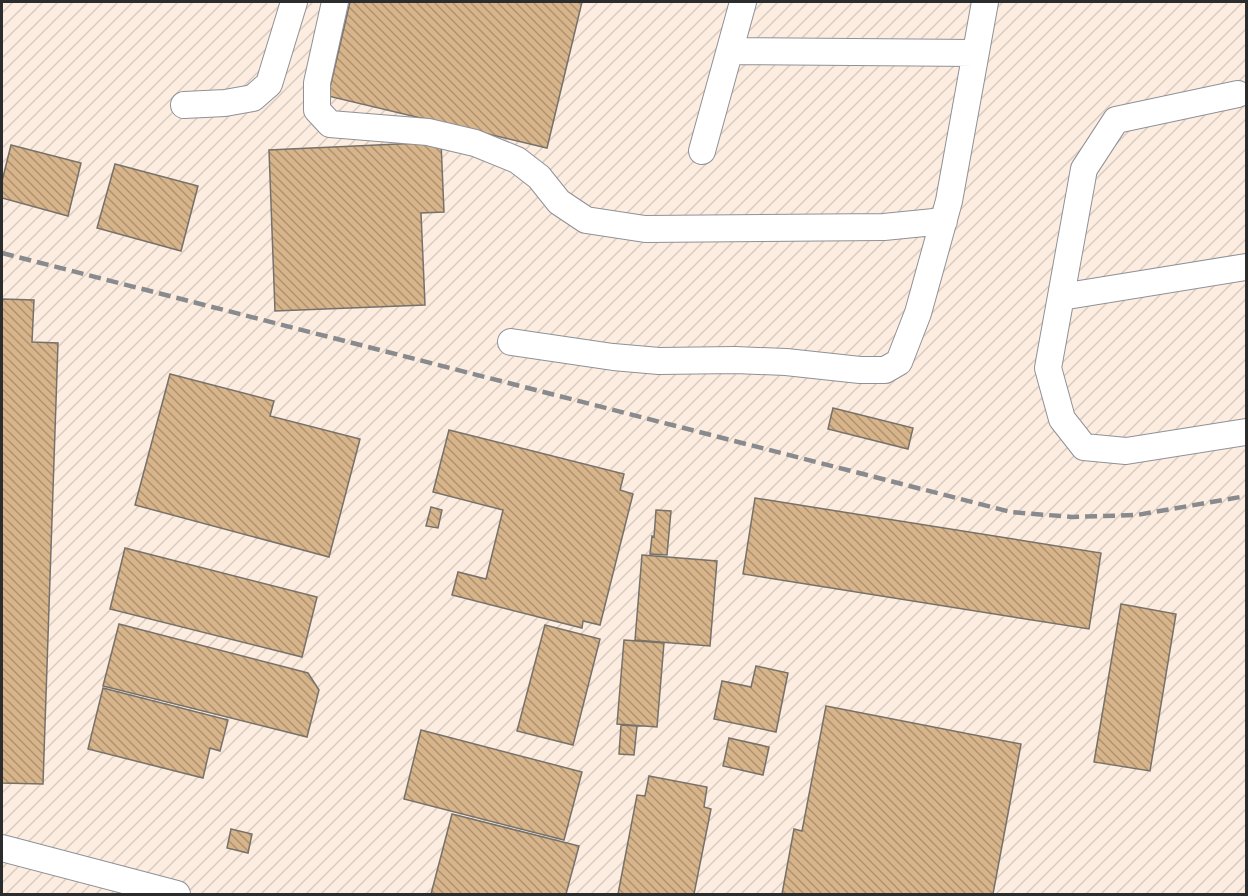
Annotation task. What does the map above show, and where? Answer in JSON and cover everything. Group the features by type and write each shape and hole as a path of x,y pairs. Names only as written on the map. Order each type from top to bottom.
{"street":[{"path":"184,105 225,103 253,98 269,84 294,2"},
{"path":"335,2 317,83 318,110 330,124 428,132 475,142 518,160 539,177 559,202 586,220 645,229 885,227 944,221"},
{"path":"702,151 743,2"},
{"path":"511,342 613,357 659,361 786,362 860,370 885,370 899,362 914,323 950,201 985,2"},
{"path":"730,51 975,53"},
{"path":"1238,94 1116,120 1084,169 1048,368 1062,419 1084,447 1126,451 1246,432"},
{"path":"1061,297 1246,267"},
{"path":"2,848 177,894"}],"shaded area":[{"path":"2,2 1246,2 1246,894 2,894"}],"building":[{"path":"350,2 582,2 547,148 328,96"},
{"path":"441,142 444,212 421,213 425,305 275,311 269,150"},
{"path":"11,145 81,163 68,216 2,198 2,181"},
{"path":"115,164 198,186 181,251 97,228"},
{"path":"2,299 34,300 32,342 58,343 43,784 2,783"},
{"path":"170,374 274,401 270,416 360,439 329,557 135,505"},
{"path":"833,408 913,428 908,449 828,429"},
{"path":"449,430 624,474 620,490 633,494 600,625 583,621 582,628 452,595 458,572 486,579 503,510 433,492"},
{"path":"755,498 1101,553 1089,629 743,574"},
{"path":"431,507 442,510 438,528 426,526"},
{"path":"656,510 671,511 667,555 650,554"},
{"path":"125,548 317,597 302,657 110,609"},
{"path":"642,555 717,561 710,646 635,640"},
{"path":"1121,604 1176,614 1150,771 1094,762"},
{"path":"119,624 308,673 319,690 307,737 103,686"},
{"path":"545,625 600,639 573,745 517,731"},
{"path":"624,640 664,643 657,727 617,724"},
{"path":"756,666 788,673 776,732 714,719 722,681 751,687"},
{"path":"103,688 228,720 220,751 210,748 203,778 88,749"},
{"path":"826,706 1021,744 993,894 782,894 794,829 802,831"},
{"path":"621,725 637,726 634,755 619,754"},
{"path":"421,730 582,772 564,840 404,799"},
{"path":"729,738 769,747 763,775 723,766"},
{"path":"649,776 707,787 704,807 711,809 694,894 618,894 637,795 645,796"},
{"path":"452,814 579,846 566,894 431,894"},
{"path":"231,829 252,834 248,853 227,848"}],"railway":[{"path":"2,253 1011,512 1072,517 1137,515 1246,496"}]}
